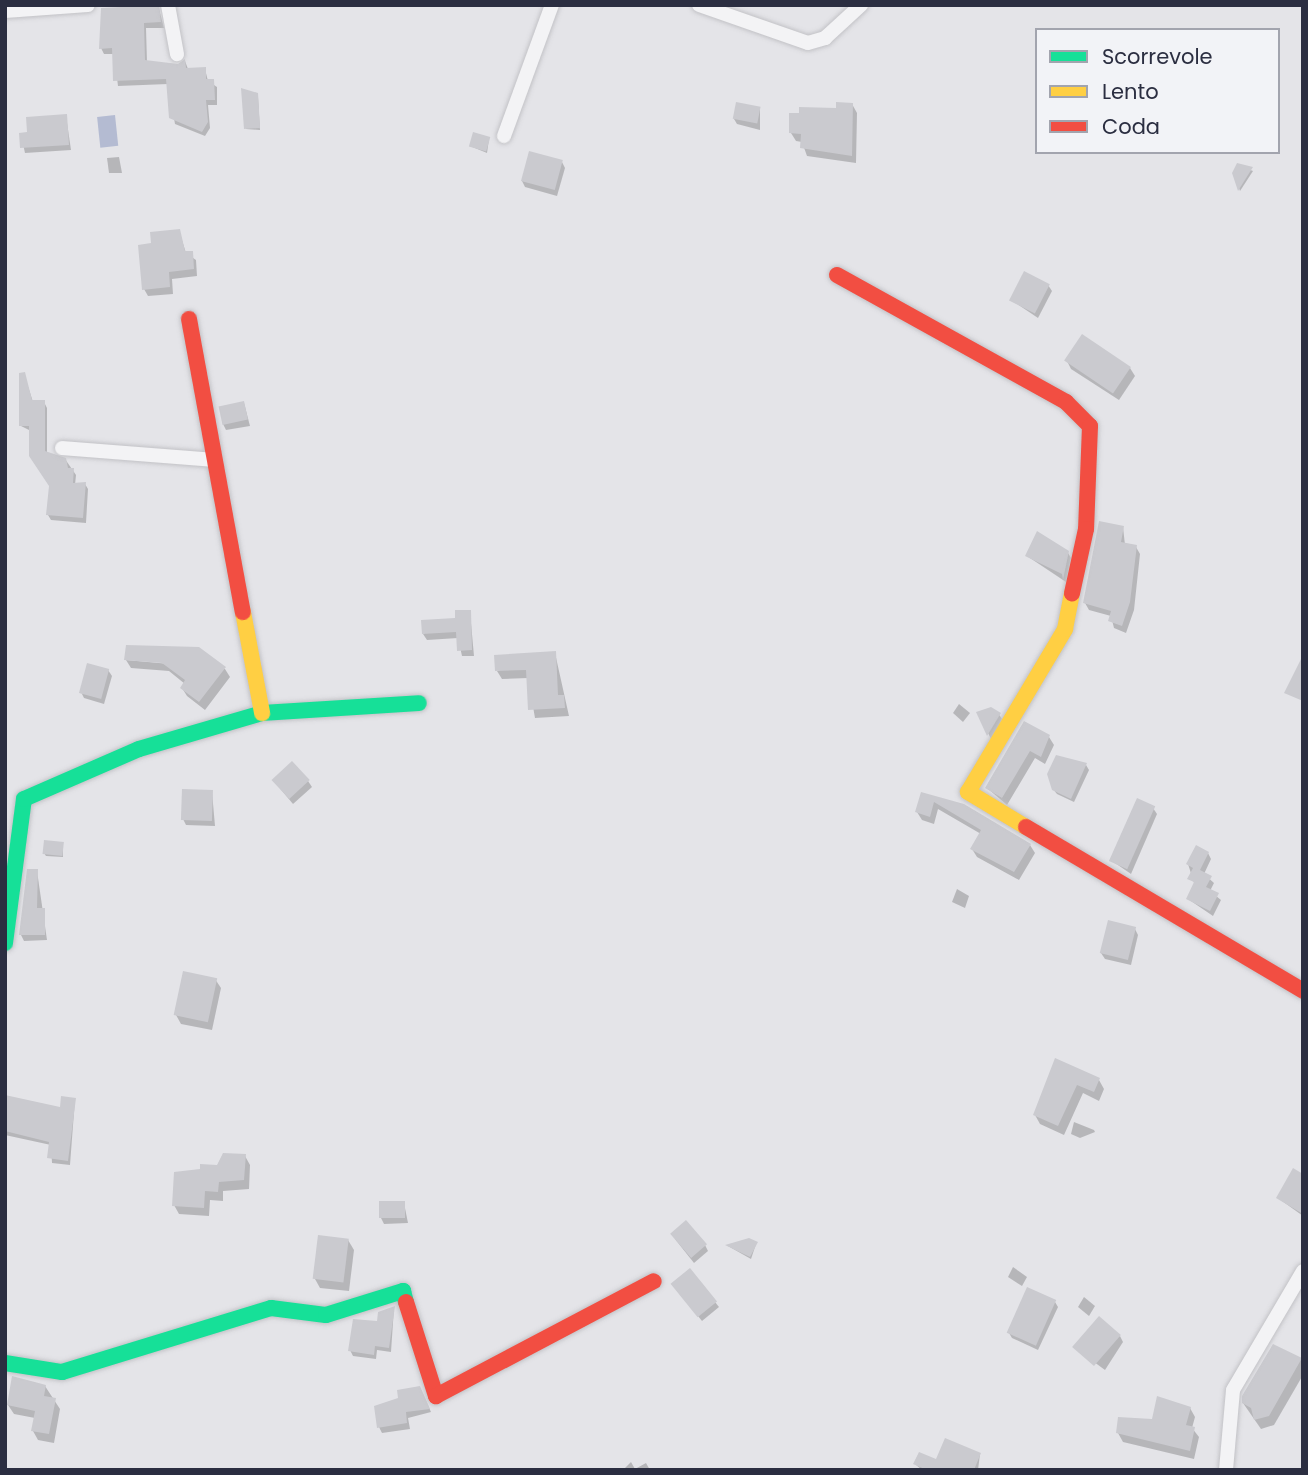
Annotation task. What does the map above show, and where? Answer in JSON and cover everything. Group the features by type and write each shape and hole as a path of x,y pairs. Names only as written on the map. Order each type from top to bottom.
{"street":[{"path":"5,11 88,5"},
{"path":"168,5 177,54"},
{"path":"504,136 551,5"},
{"path":"699,5 808,43 825,38 861,5"},
{"path":"837,275 1066,402 1090,426 1086,528 1065,629 968,792 1303,990"},
{"path":"189,319 262,713"},
{"path":"62,448 215,460"},
{"path":"5,943 24,799 139,749 262,713 419,703"},
{"path":"1226,1470 1233,1390 1303,1271"},
{"path":"5,1363 62,1372 271,1308 326,1315 403,1291 436,1396 654,1281"}],"water":[{"path":"115,115 118,146 100,148 97,117"}],"building":[{"path":"159,5 161,22 144,23 145,60 178,64 185,59 186,68 206,67 206,79 214,79 215,100 206,100 208,122 202,132 169,118 166,79 113,81 112,48 99,49 101,8"},
{"path":"241,88 258,93 260,128 244,129"},
{"path":"736,102 761,107 757,123 733,119"},
{"path":"836,102 853,103 852,156 800,148 801,134 789,133 789,113 799,113 799,107 836,108"},
{"path":"67,114 69,145 20,148 19,133 27,132 26,117"},
{"path":"473,132 490,137 486,151 469,146"},
{"path":"529,151 563,160 555,190 521,181"},
{"path":"1237,163 1253,167 1238,191 1232,173"},
{"path":"180,229 185,251 193,251 194,269 169,272 170,287 142,290 138,245 151,243 150,232"},
{"path":"1024,271 1050,284 1035,314 1009,300"},
{"path":"1082,334 1131,367 1113,394 1064,361"},
{"path":"25,372 32,400 45,400 45,451 66,458 68,468 74,468 73,483 86,482 83,518 46,515 49,486 29,456 29,426 19,426 19,373"},
{"path":"244,401 248,420 223,425 219,406"},
{"path":"1099,521 1124,526 1121,542 1137,545 1130,602 1122,626 1108,621 1111,611 1083,603"},
{"path":"1037,531 1069,551 1063,580 1062,574 1025,556"},
{"path":"455,610 471,610 472,650 457,651 456,632 422,634 421,620 455,618"},
{"path":"126,645 199,647 226,667 199,702 180,688 185,680 162,663 124,660"},
{"path":"556,651 558,695 564,695 565,708 528,710 526,670 495,671 494,655"},
{"path":"1303,655 1303,701 1284,693"},
{"path":"87,663 109,669 101,699 79,693"},
{"path":"991,707 1001,713 987,736 976,712"},
{"path":"1024,721 1050,735 1041,757 1030,751 1002,798 985,788"},
{"path":"1056,755 1087,763 1071,799 1052,790 1047,774"},
{"path":"292,761 310,780 289,799 272,780"},
{"path":"182,789 213,790 212,821 181,820"},
{"path":"921,792 964,804 1031,844 1014,872 970,849 981,830 934,802 930,817 915,812"},
{"path":"1137,798 1155,806 1127,869 1109,861"},
{"path":"44,840 64,842 62,856 43,854"},
{"path":"1196,845 1209,852 1200,870 1212,876 1206,887 1219,893 1210,911 1186,899 1194,882 1187,879 1193,868 1186,864"},
{"path":"27,869 38,869 37,908 45,908 45,935 19,935"},
{"path":"1108,920 1136,927 1128,960 1100,953"},
{"path":"183,971 217,978 208,1022 174,1015"},
{"path":"1055,1058 1100,1078 1094,1092 1077,1085 1058,1126 1033,1115"},
{"path":"5,1095 60,1107 61,1096 76,1098 68,1161 47,1158 49,1142 5,1131"},
{"path":"223,1153 246,1154 244,1180 219,1182 218,1192 205,1191 204,1208 172,1206 174,1172 200,1169 200,1164 217,1165"},
{"path":"1293,1168 1303,1174 1303,1214 1276,1198"},
{"path":"379,1201 405,1201 405,1218 379,1218"},
{"path":"686,1220 707,1244 691,1258 670,1234"},
{"path":"318,1235 349,1239 343,1282 313,1279"},
{"path":"749,1238 758,1242 750,1257 725,1245"},
{"path":"690,1268 717,1301 698,1317 671,1284"},
{"path":"1027,1287 1056,1300 1036,1346 1007,1333"},
{"path":"395,1306 389,1348 375,1346 374,1355 348,1351 353,1319 377,1321 378,1312"},
{"path":"1099,1316 1121,1335 1094,1366 1072,1347"},
{"path":"1273,1344 1302,1358 1269,1416 1254,1420 1251,1408 1242,1403 1242,1396"},
{"path":"12,1376 46,1385 44,1396 56,1398 49,1434 31,1431 35,1411 7,1405"},
{"path":"420,1386 430,1409 406,1412 407,1423 377,1428 374,1406 398,1398 397,1390"},
{"path":"1157,1396 1191,1407 1186,1425 1195,1427 1190,1451 1116,1433 1118,1417 1152,1419"},
{"path":"945,1438 981,1453 974,1470 927,1470 913,1464 919,1452 936,1459"}],"traffic: fast":[{"path":"5,943 24,799 139,749 262,713 419,703"},
{"path":"5,1363 62,1372 271,1308 326,1315 403,1291 406,1302"}],"traffic: slow":[{"path":"1026,827 968,792 1065,629 1072,593"},
{"path":"243,612 262,713"}],"traffic: jam":[{"path":"837,275 1066,402 1090,426 1086,529 1072,593"},
{"path":"189,319 243,612"},
{"path":"1026,827 1303,991"},
{"path":"406,1302 436,1396 654,1281"}]}
